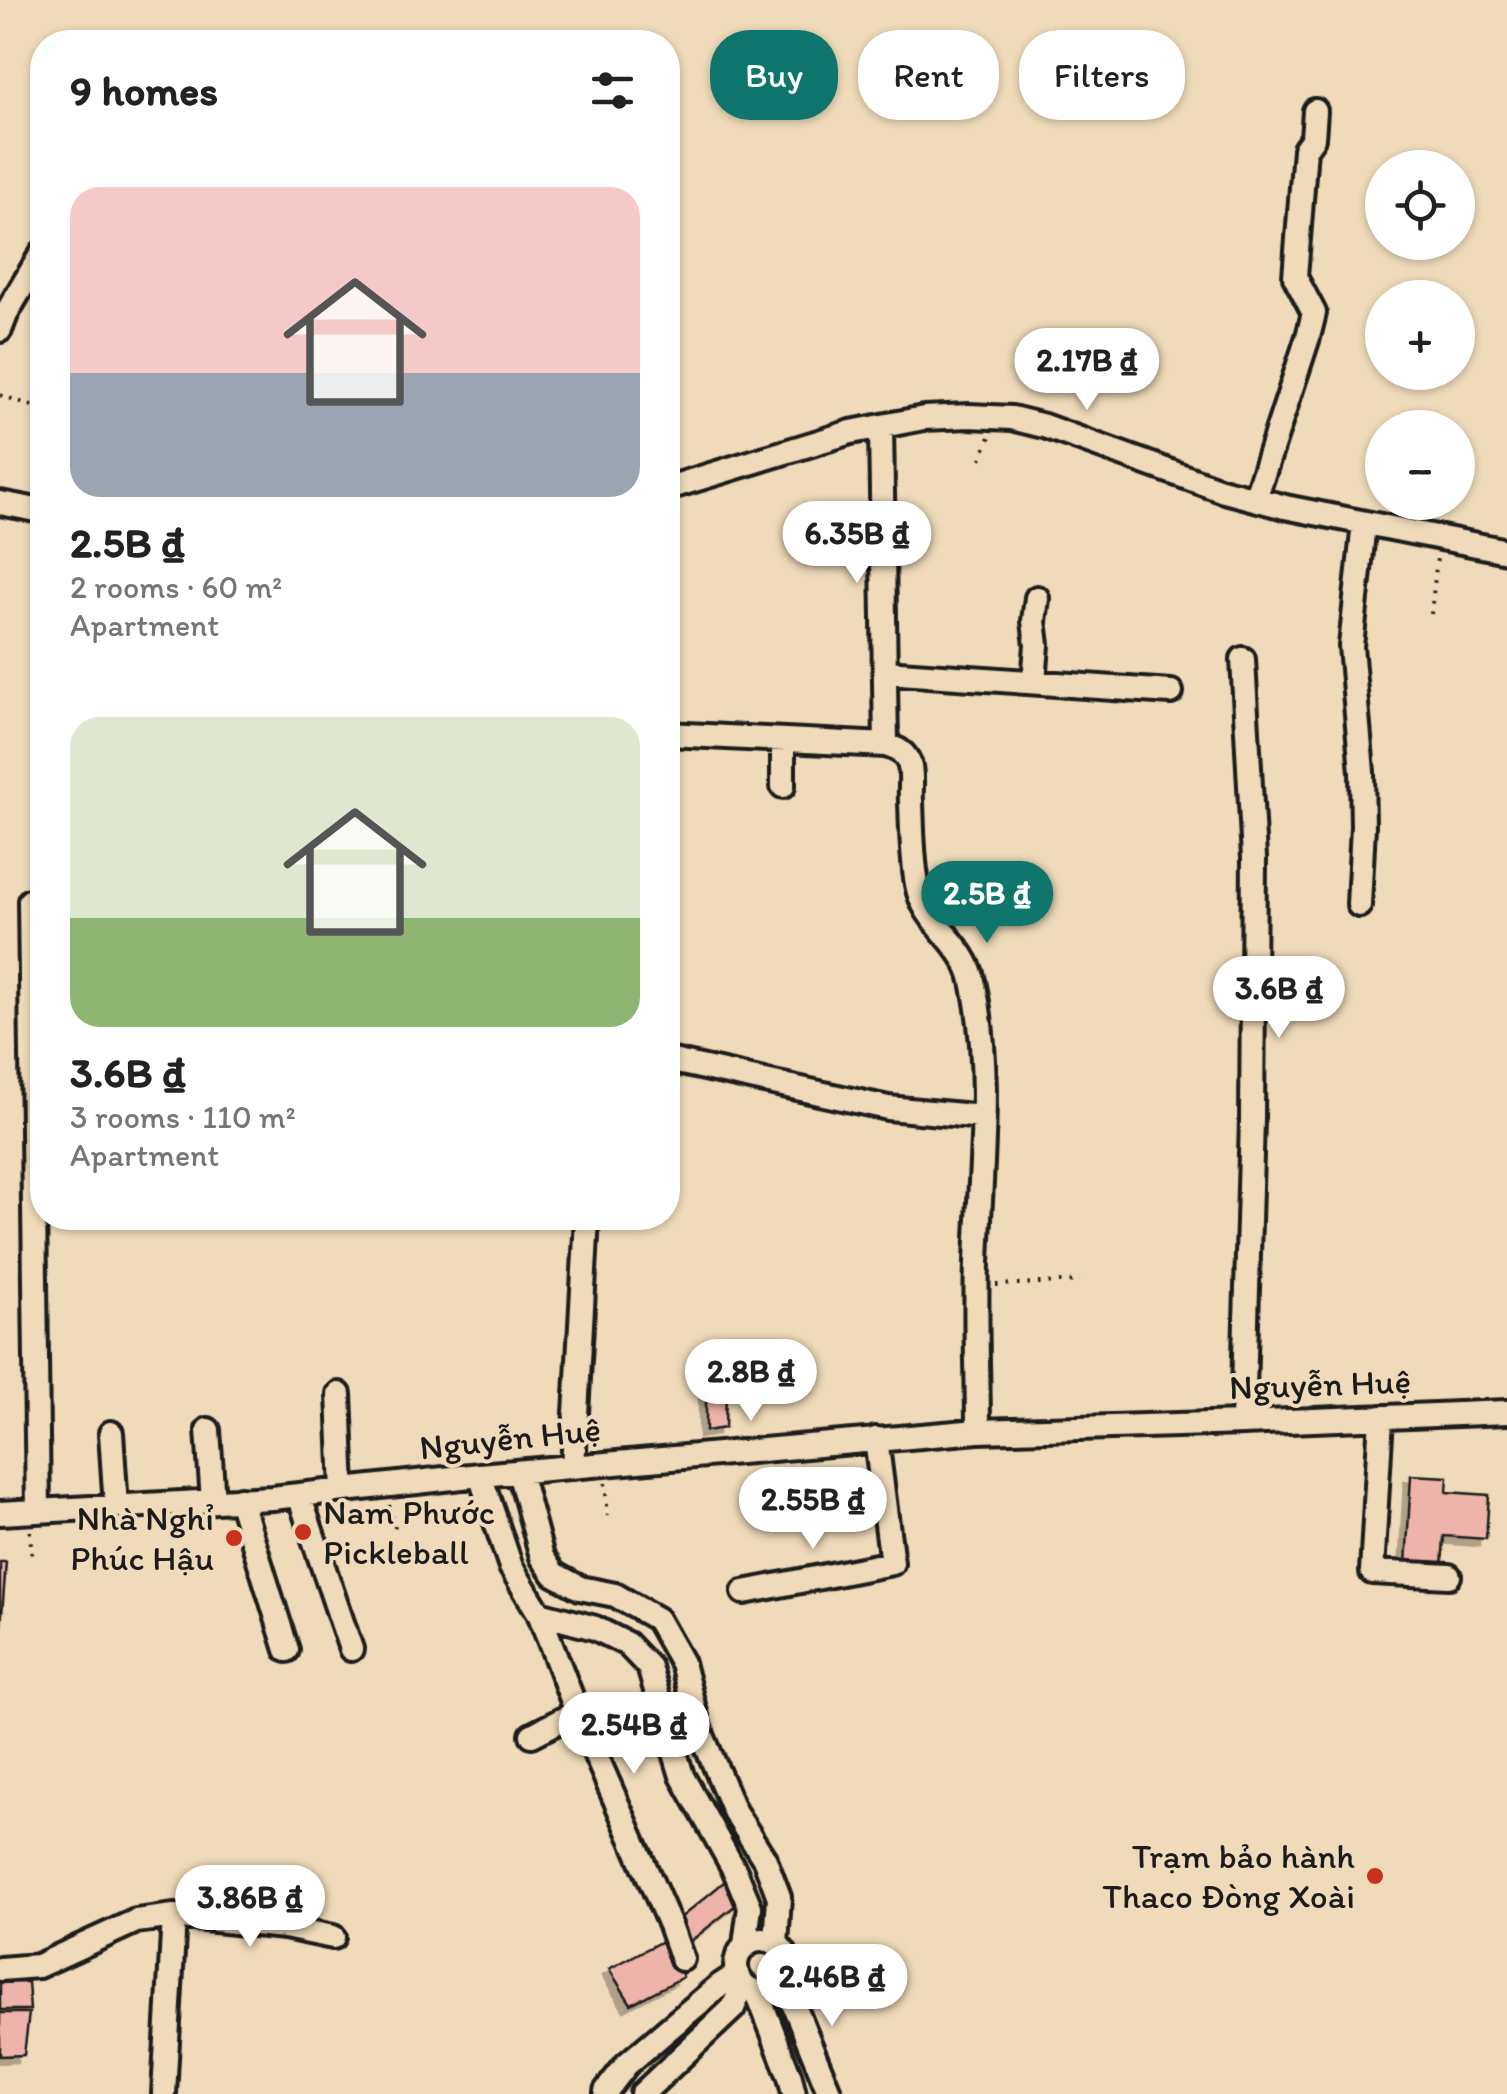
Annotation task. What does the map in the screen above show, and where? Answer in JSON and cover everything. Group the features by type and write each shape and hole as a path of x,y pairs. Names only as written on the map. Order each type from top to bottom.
{"street":[{"path":"1254,499 1314,314 1295,277 1305,149 1312,138 1315,112"},
{"path":"0,330 30,278"},
{"path":"680,484 881,426 924,418 1012,418 1254,499 1507,551"},
{"path":"881,426 886,746"},
{"path":"0,503 30,509"},
{"path":"1358,905 1362,772 1351,646 1364,522"},
{"path":"1034,682 1037,598"},
{"path":"1243,659 1254,858 1244,1423"},
{"path":"885,672 1171,692"},
{"path":"680,735 886,746 901,751 910,765 912,842 918,888 925,908 955,944 972,978 983,1055 976,1286 978,1431"},
{"path":"783,740 783,786"},
{"path":"680,1063 888,1108 983,1117"},
{"path":"32,1230 34,1512"},
{"path":"573,1467 586,1230"},
{"path":"339,1394 343,1490"},
{"name":"Nguyễn Huệ","path":"0,1513 240,1500 480,1474 978,1431 1507,1412"},
{"path":"1381,1417 1372,1572 1449,1576"},
{"path":"208,1430 213,1501"},
{"path":"111,1433 116,1506"},
{"path":"744,1592 892,1564 876,1439"},
{"path":"519,1472 542,1557 554,1574 580,1588 615,1596 657,1619 682,1663 699,1728 713,1762 734,1812 765,1860 779,1897 776,1944"},
{"path":"480,1474 511,1567 539,1612 682,1959"},
{"path":"299,1494 351,1649"},
{"path":"240,1500 287,1650"},
{"path":"539,1612 595,1628 626,1644 649,1667 682,1776 750,1906 745,1945 736,1958 794,2094"},
{"path":"532,1736 577,1712"},
{"path":"164,2094 174,1916"},
{"path":"0,1969 38,1966 136,1921 174,1916 285,1926 333,1937"},
{"path":"606,2094 627,2064 719,1986 745,1984 771,1991 784,1980 787,1956 776,1944 760,1939 745,1945"},
{"path":"784,1980 830,2094"},
{"path":"642,2094 733,2008 745,1984"}],"path":[{"path":"0,395 30,406"},
{"path":"1430,614 1440,538"},
{"path":"976,1286 1080,1280"},
{"path":"602,1464 608,1516"},
{"path":"385,1486 396,1536"},
{"path":"32,1561 34,1512"}],"building":[{"path":"727,1355 725,1428 706,1431 706,1356"},
{"path":"1411,1475 1448,1477 1447,1492 1489,1495 1486,1539 1444,1536 1442,1568 1406,1566"},
{"path":"0,1562 6,1562 0,1641"},
{"path":"730,1877 741,1901 687,1944 673,1924"},
{"path":"666,1939 683,1977 631,2004 609,1969"},
{"path":"28,1982 30,2010 0,2010 0,1983"},
{"path":"0,2013 29,2013 24,2055 0,2056"}],"place":[{"name":"Nam Phước Pickleball","path":"303,1532"},
{"name":"Nhà Nghỉ Phúc Hậu","path":"234,1538"},
{"name":"Trạm bảo hành Thaco Đòng Xoài","path":"1375,1876"}]}
